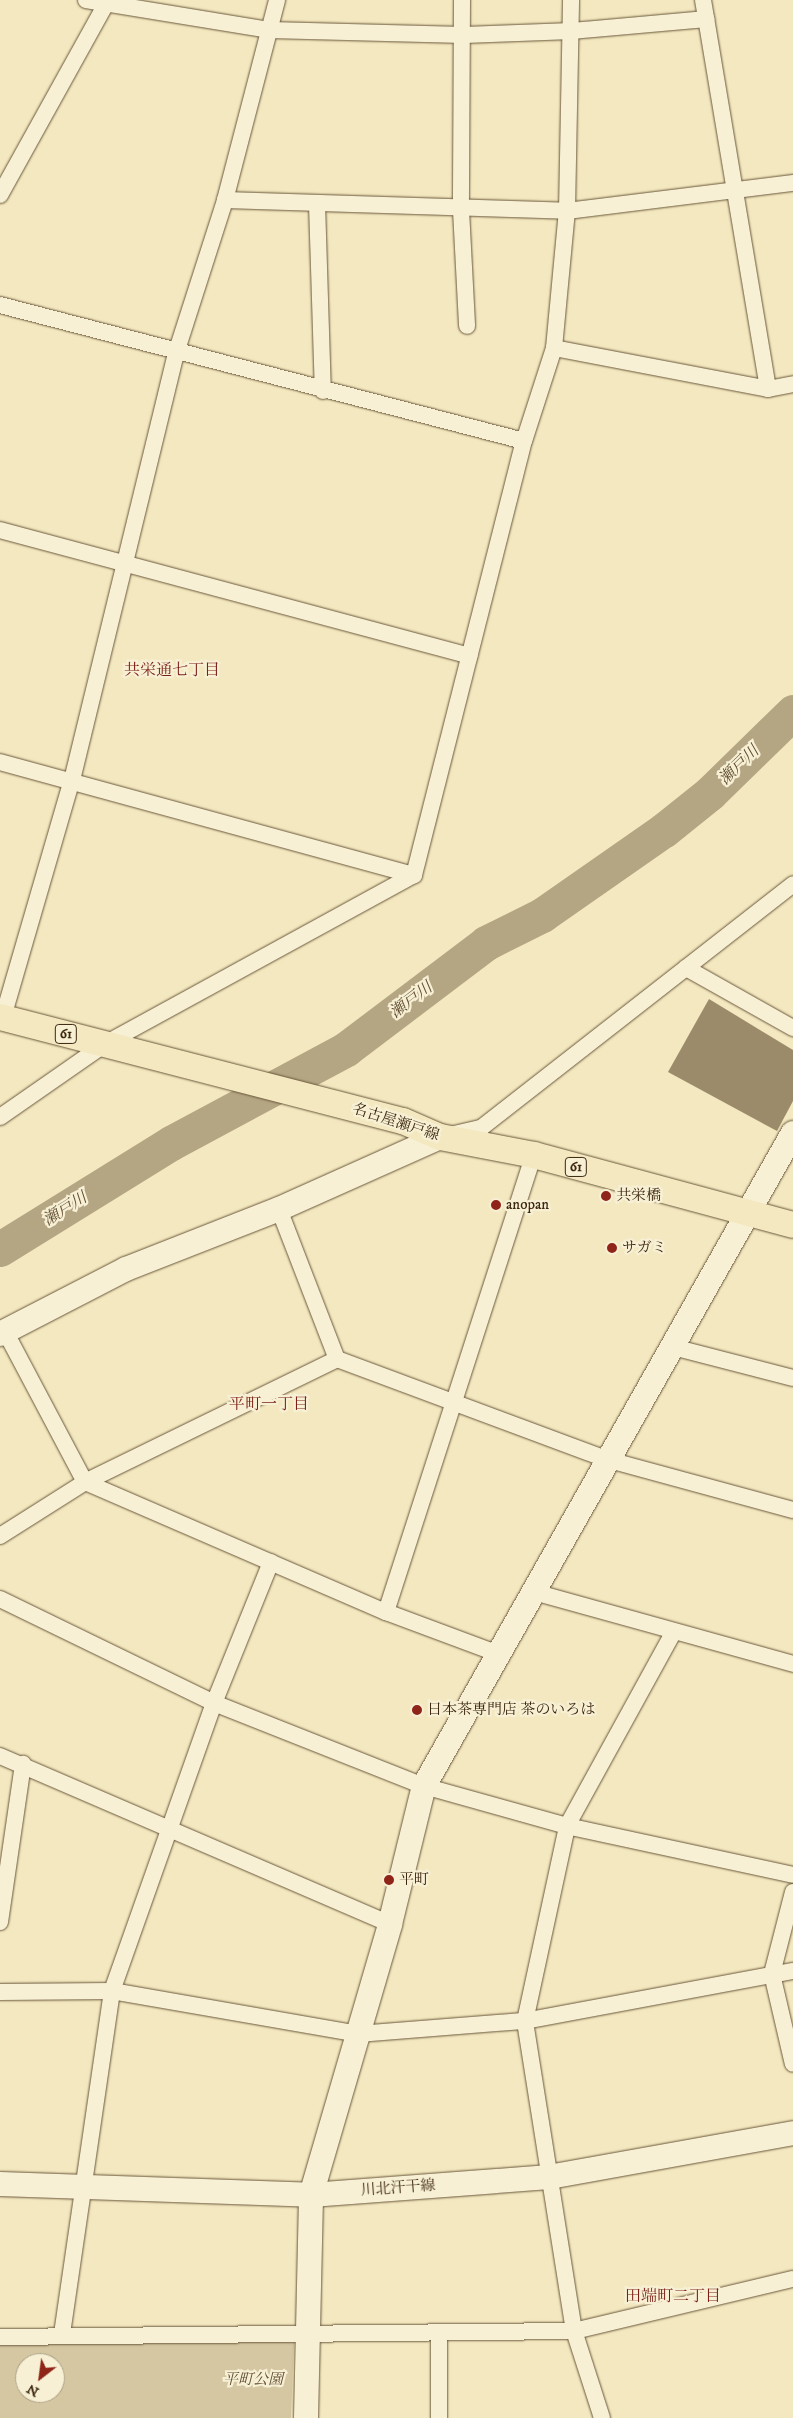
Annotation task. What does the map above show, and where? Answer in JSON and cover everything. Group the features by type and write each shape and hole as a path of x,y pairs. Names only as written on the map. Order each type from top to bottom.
{"main road":[{"name":"名古屋瀬戸線","path":"2,1017 403,1121 440,1137 534,1155 793,1225"}],"street":[{"path":"86,0 269,30 464,35 572,31 706,19"},
{"path":"2,1017 72,780 176,353 225,200 277,0"},
{"path":"462,0 464,35 461,210 467,326"},
{"path":"0,1118 105,1044 414,874 524,441 554,348 567,211 572,31 571,0"},
{"path":"703,0 732,193 768,389"},
{"path":"0,195 107,2"},
{"path":"225,200 461,210 567,211 732,193 793,183"},
{"path":"317,204 323,391"},
{"path":"0,305 176,353 524,441"},
{"path":"554,348 768,389 793,384"},
{"path":"0,530 125,562 469,656"},
{"path":"0,762 414,874"},
{"path":"499,1654 386,1612 85,1482 2,1332 126,1269 279,1209 440,1137 481,1128 793,884"},
{"path":"686,968 793,1028"},
{"path":"306,2418 311,2195 390,1924 424,1786 793,1133"},
{"path":"386,1612 456,1403 534,1155"},
{"path":"279,1209 337,1360"},
{"path":"673,1347 793,1378"},
{"path":"0,1536 85,1482 337,1360 609,1460 793,1510"},
{"path":"62,2334 85,2189 112,1991 214,1703 272,1562"},
{"path":"534,1592 673,1633 793,1664"},
{"path":"0,1599 214,1703 424,1786 567,1826 793,1875"},
{"path":"602,2418 574,2331 525,2021 567,1826 673,1633"},
{"path":"0,1756 170,1826 390,1924"},
{"path":"0,1922 22,1764"},
{"path":"793,1892 772,1974 793,2064"},
{"path":"0,1992 112,1991 358,2034 525,2021 793,1971"},
{"name":"川北汗干線","path":"0,2184 85,2189 311,2195 549,2177 793,2134"},
{"path":"0,2337 62,2334 574,2331 793,2279"},
{"path":"438,2332 439,2418"}],"green space":[{"name":"平町公園","path":"294,2341 291,2418 0,2418 0,2344"}],"building":[{"path":"709,999 793,1050 793,1101 777,1131 668,1072"}],"waterway":[{"name":"瀬戸川","path":"0,1249 171,1143 346,1049 486,943 542,915 664,830 710,793 793,712"}],"place":[{"name":"共栄橋","path":"606,1196"},
{"name":"anopan","path":"496,1205"},
{"name":"サガミ","path":"612,1248"},
{"name":"日本茶専門店 茶のいろは","path":"417,1710"},
{"name":"平町","path":"389,1880"}],"district":[{"name":"共栄通七丁目","path":"172,670"},
{"name":"平町一丁目","path":"269,1404"},
{"name":"田端町二丁目","path":"673,2296"}]}
